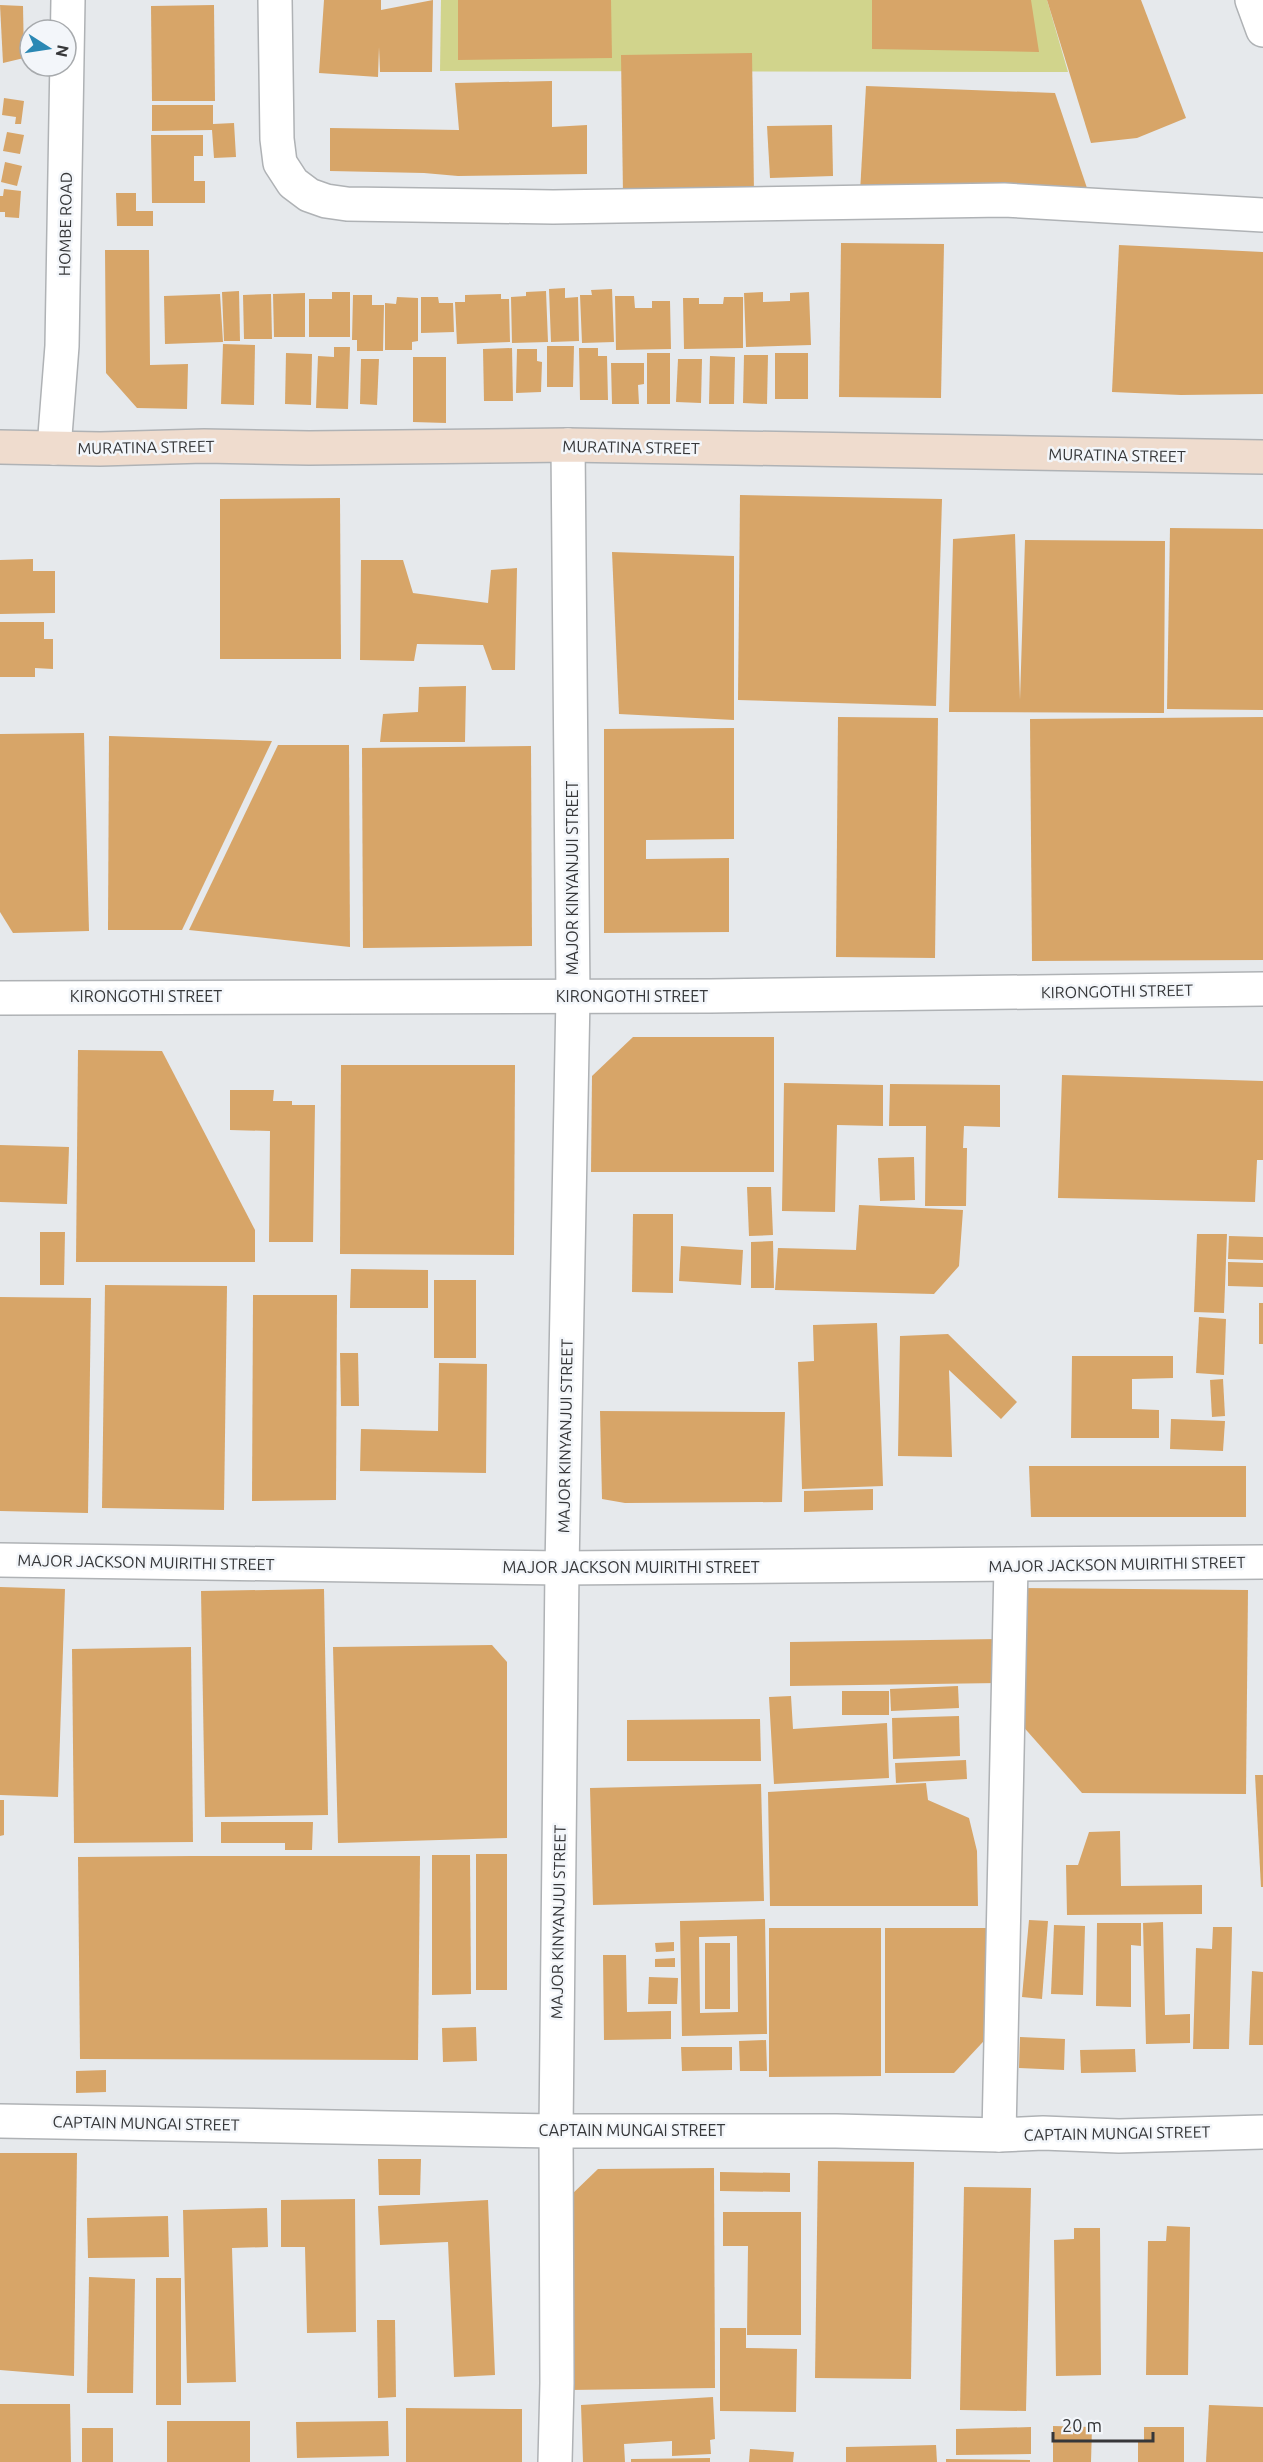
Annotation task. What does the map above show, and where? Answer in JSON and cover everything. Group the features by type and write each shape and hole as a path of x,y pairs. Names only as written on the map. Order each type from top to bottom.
{"main road":[{"name":"MURATINA STREET","path":"0,447 568,445 835,452 1263,457"}],"street":[{"name":"HOMBE ROAD","path":"54,448 62,346 68,0"},
{"path":"275,0 277,139 280,163 293,183 309,195 326,201 347,204 553,207 1004,200 1263,215"},
{"path":"1252,0 1263,30"},
{"name":"MAJOR KINYANJUI STREET","path":"555,2462 562,1568 573,996 568,445"},
{"name":"KIRONGOTHI STREET","path":"0,998 573,996 1263,989"},
{"name":"MAJOR JACKSON MUIRITHI STREET","path":"0,1560 562,1568 1263,1562"},
{"path":"999,2135 1011,1565"},
{"name":"CAPTAIN MUNGAI STREET","path":"0,2121 556,2131 836,2131 999,2135 1042,2133 1119,2136 1263,2132"}],"green space":[{"path":"441,0 1047,0 1068,72 440,71"}],"building":[{"path":"324,0 381,0 381,10 433,0 432,72 380,72 379,47 378,77 319,73"},
{"path":"458,0 611,0 612,58 458,60"},
{"path":"872,0 1031,0 1039,52 872,49"},
{"path":"1047,0 1141,0 1186,118 1137,138 1091,143"},
{"path":"0,5 23,6 23,18 18,18 18,59 3,63"},
{"path":"214,5 215,101 152,101 151,6"},
{"path":"752,53 754,193 623,195 621,55"},
{"path":"552,81 552,127 587,125 587,174 458,176 330,171 330,128 459,130 455,83"},
{"path":"866,86 1055,93 1088,191 860,192"},
{"path":"4,98 24,101 21,124 15,124 16,117 2,115"},
{"path":"152,105 213,105 213,124 234,123 236,157 214,158 212,130 152,131"},
{"path":"832,125 833,176 770,178 767,126"},
{"path":"7,132 24,135 20,154 3,151"},
{"path":"151,135 203,135 203,156 194,156 194,181 205,181 205,203 152,203"},
{"path":"5,162 22,166 17,186 1,182"},
{"path":"4,189 21,191 19,218 5,217 5,212 0,212 0,196 3,196"},
{"path":"116,193 136,193 136,211 153,211 153,226 117,226"},
{"path":"841,243 944,244 941,398 839,397"},
{"path":"1119,245 1263,252 1263,394 1181,395 1112,392"},
{"path":"105,250 149,250 150,365 188,364 187,409 137,408 106,373"},
{"path":"565,288 565,298 578,297 579,341 551,342 549,289"},
{"path":"612,289 614,342 582,343 580,295 592,295 591,290"},
{"path":"239,291 240,341 224,341 222,292"},
{"path":"546,291 548,342 512,343 511,297 526,296 526,292"},
{"path":"332,292 350,292 350,337 309,337 309,299 332,299"},
{"path":"763,292 763,302 790,301 790,293 809,292 811,345 746,347 744,293"},
{"path":"305,293 305,337 274,337 273,294"},
{"path":"220,294 223,342 165,344 164,296"},
{"path":"271,294 272,339 244,339 243,295"},
{"path":"501,294 501,299 509,299 510,342 457,344 455,302 465,302 465,295"},
{"path":"353,295 372,295 372,305 384,305 383,351 357,351 357,340 352,340"},
{"path":"615,296 634,296 635,308 652,308 652,301 670,301 671,349 616,350"},
{"path":"397,297 418,298 418,341 412,342 412,350 385,350 385,303 396,304"},
{"path":"421,297 438,297 439,303 453,303 454,332 421,333"},
{"path":"724,297 743,297 743,348 684,349 683,298 699,298 699,304 723,304"},
{"path":"223,344 255,345 254,405 221,404"},
{"path":"547,346 574,346 573,387 547,387"},
{"path":"334,347 350,347 348,409 316,408 318,356 334,357"},
{"path":"512,348 513,401 484,401 483,349"},
{"path":"579,348 598,348 598,356 607,356 608,400 580,400"},
{"path":"517,349 537,349 537,361 542,362 541,392 516,393"},
{"path":"286,353 312,354 311,405 285,404"},
{"path":"647,353 670,353 670,404 647,404"},
{"path":"775,353 808,353 808,399 775,399"},
{"path":"744,355 768,355 767,404 743,403"},
{"path":"710,356 735,357 734,404 709,404"},
{"path":"413,357 446,357 446,423 413,422"},
{"path":"361,359 379,359 377,405 360,404"},
{"path":"678,359 702,359 701,403 676,402"},
{"path":"611,363 644,363 644,384 638,385 639,404 612,404"},
{"path":"740,495 942,499 936,706 738,700"},
{"path":"340,498 341,659 220,659 220,499"},
{"path":"1170,528 1263,529 1263,710 1167,709"},
{"path":"1015,534 1020,700 1025,540 1165,541 1164,713 949,712 953,539"},
{"path":"612,552 734,556 734,720 619,714"},
{"path":"33,559 33,571 55,571 55,613 0,614 0,560"},
{"path":"361,560 403,560 413,593 488,603 491,570 517,568 515,670 492,670 483,645 417,644 414,661 360,660"},
{"path":"0,622 44,622 44,639 53,639 53,669 35,668 35,677 0,677"},
{"path":"466,686 465,742 380,742 383,714 418,712 419,687"},
{"path":"838,717 938,718 935,958 836,957"},
{"path":"1263,717 1263,960 1032,961 1030,719"},
{"path":"734,728 734,839 646,840 646,859 729,858 729,932 604,933 604,729"},
{"path":"84,733 89,931 13,933 0,912 0,734"},
{"path":"109,736 272,741 182,930 108,930"},
{"path":"278,745 349,745 350,947 189,930"},
{"path":"531,746 532,946 363,948 362,748"},
{"path":"633,1037 774,1037 774,1172 591,1172 592,1076"},
{"path":"78,1050 162,1051 255,1230 255,1262 76,1262"},
{"path":"341,1065 515,1065 514,1255 340,1254"},
{"path":"1062,1075 1263,1081 1263,1160 1257,1160 1255,1202 1058,1198"},
{"path":"784,1083 883,1085 883,1126 837,1125 835,1212 782,1211"},
{"path":"890,1084 1000,1085 1000,1127 964,1126 963,1148 967,1148 966,1206 925,1206 926,1126 889,1126"},
{"path":"230,1090 274,1090 273,1101 292,1101 292,1105 315,1105 313,1242 269,1242 270,1131 230,1130"},
{"path":"0,1145 69,1147 67,1204 0,1202"},
{"path":"914,1157 915,1200 880,1201 878,1158"},
{"path":"747,1187 771,1187 773,1235 749,1236"},
{"path":"859,1205 963,1210 959,1266 934,1294 775,1290 778,1248 856,1250"},
{"path":"633,1214 673,1214 673,1293 632,1292"},
{"path":"40,1232 65,1232 64,1285 40,1285"},
{"path":"1197,1234 1227,1234 1224,1313 1194,1312"},
{"path":"1229,1236 1263,1237 1263,1260 1228,1259"},
{"path":"773,1241 774,1288 751,1288 751,1242"},
{"path":"681,1246 743,1250 741,1285 679,1281"},
{"path":"1228,1262 1263,1263 1263,1287 1228,1286"},
{"path":"351,1269 428,1270 428,1308 350,1308"},
{"path":"434,1280 476,1280 476,1358 434,1358"},
{"path":"105,1285 227,1286 224,1510 102,1508"},
{"path":"253,1295 337,1295 336,1500 252,1501"},
{"path":"0,1297 91,1298 88,1513 0,1511"},
{"path":"1259,1303 1263,1303 1263,1344 1259,1344"},
{"path":"1199,1317 1226,1319 1224,1375 1196,1373"},
{"path":"877,1323 883,1486 802,1489 798,1362 814,1361 813,1325"},
{"path":"948,1334 1017,1402 1001,1419 949,1370 952,1457 898,1456 900,1336"},
{"path":"340,1353 358,1353 359,1406 341,1406"},
{"path":"1072,1356 1173,1356 1173,1378 1132,1379 1132,1409 1159,1410 1159,1438 1071,1438"},
{"path":"439,1363 487,1364 486,1473 360,1471 361,1429 438,1431"},
{"path":"1223,1379 1225,1416 1212,1417 1210,1380"},
{"path":"600,1411 785,1412 782,1502 625,1503 602,1499"},
{"path":"1171,1419 1225,1421 1223,1451 1170,1449"},
{"path":"1029,1466 1246,1466 1246,1517 1031,1517"},
{"path":"873,1489 873,1510 804,1512 804,1491"},
{"path":"0,1587 65,1589 58,1797 0,1795"},
{"path":"1021,1588 1248,1590 1246,1794 1082,1793 1020,1723"},
{"path":"324,1589 328,1815 205,1817 201,1591"},
{"path":"999,1639 999,1683 790,1686 790,1642"},
{"path":"492,1645 507,1662 507,1838 338,1843 333,1647"},
{"path":"191,1647 193,1842 74,1843 72,1649"},
{"path":"958,1686 959,1708 891,1711 890,1689"},
{"path":"842,1691 889,1691 889,1715 842,1715"},
{"path":"791,1696 793,1729 887,1723 889,1778 774,1784 769,1697"},
{"path":"959,1716 960,1756 893,1759 892,1718"},
{"path":"760,1719 761,1761 627,1761 627,1720"},
{"path":"966,1760 967,1779 896,1783 895,1763"},
{"path":"1255,1775 1263,1775 1263,1887 1261,1887"},
{"path":"926,1783 928,1800 969,1818 977,1851 978,1906 770,1906 768,1792"},
{"path":"761,1784 764,1901 593,1905 590,1788"},
{"path":"0,1800 4,1800 4,1835 0,1836"},
{"path":"221,1822 313,1822 312,1850 285,1850 285,1843 221,1843"},
{"path":"1120,1831 1121,1886 1202,1885 1202,1914 1067,1915 1066,1865 1078,1865 1089,1832"},
{"path":"476,1854 507,1854 507,1990 476,1990"},
{"path":"432,1855 470,1855 471,1994 432,1995"},
{"path":"420,1856 418,2060 80,2059 78,1857"},
{"path":"765,1919 767,2034 682,2036 680,1921","holes":["737,1936 738,2012 700,2013 699,1937"]},
{"path":"1029,1920 1048,1921 1042,1999 1022,1997"},
{"path":"1163,1922 1165,2015 1190,2014 1190,2043 1146,2044 1143,1923"},
{"path":"1097,1923 1141,1923 1141,1946 1131,1945 1131,2007 1096,2006"},
{"path":"1054,1925 1085,1926 1083,1995 1051,1994"},
{"path":"1213,1927 1232,1927 1229,2049 1193,2049 1196,1948 1212,1949"},
{"path":"769,1928 881,1928 881,2076 769,2077"},
{"path":"885,1928 995,1928 995,2029 954,2073 885,2073"},
{"path":"674,1942 674,1951 656,1952 655,1943"},
{"path":"705,1943 730,1943 730,2009 705,2009"},
{"path":"603,1955 626,1955 627,2012 671,2011 671,2039 604,2040"},
{"path":"675,1958 675,1967 655,1967 655,1959"},
{"path":"1252,1971 1263,1972 1263,2045 1249,2045"},
{"path":"649,1977 678,1978 677,2004 648,2004"},
{"path":"476,2027 477,2061 443,2062 442,2028"},
{"path":"1020,2037 1065,2039 1064,2070 1019,2068"},
{"path":"766,2040 767,2071 740,2071 739,2041"},
{"path":"681,2047 732,2047 732,2070 682,2071"},
{"path":"1135,2049 1136,2072 1081,2073 1080,2050"},
{"path":"106,2070 106,2092 76,2093 76,2071"},
{"path":"0,2153 77,2153 74,2376 0,2370"},
{"path":"378,2159 421,2159 420,2195 379,2195"},
{"path":"818,2161 914,2162 911,2379 815,2378"},
{"path":"714,2168 715,2388 570,2390 568,2198 598,2169"},
{"path":"720,2172 790,2173 790,2192 720,2191"},
{"path":"964,2187 1031,2188 1026,2411 960,2410"},
{"path":"355,2199 356,2332 307,2333 305,2247 281,2247 281,2200"},
{"path":"488,2200 495,2375 454,2377 448,2242 380,2245 378,2206"},
{"path":"267,2208 268,2247 232,2248 236,2382 187,2383 183,2210"},
{"path":"723,2212 801,2212 801,2335 747,2335 748,2246 723,2246"},
{"path":"168,2216 169,2257 88,2258 87,2218"},
{"path":"1167,2226 1190,2227 1188,2375 1146,2375 1148,2241 1166,2241"},
{"path":"1074,2228 1100,2228 1101,2375 1056,2376 1054,2240 1074,2239"},
{"path":"89,2277 135,2279 133,2393 87,2393"},
{"path":"156,2278 181,2278 181,2405 156,2405"},
{"path":"377,2320 395,2320 396,2397 378,2398"},
{"path":"720,2328 746,2328 746,2348 797,2349 796,2412 720,2411"},
{"path":"713,2397 715,2439 710,2440 711,2454 672,2456 672,2441 624,2444 625,2462 583,2462 581,2405"},
{"path":"0,2404 70,2404 71,2462 0,2462"},
{"path":"1209,2405 1263,2407 1263,2462 1206,2462"},
{"path":"406,2408 522,2409 522,2462 406,2462"},
{"path":"167,2421 250,2421 250,2462 167,2462"},
{"path":"388,2421 389,2456 297,2458 296,2422"},
{"path":"1053,2426 1092,2427 1091,2462 1053,2462"},
{"path":"1031,2427 1031,2454 956,2455 956,2429"},
{"path":"1144,2427 1184,2427 1184,2462 1138,2462 1138,2441 1144,2442"},
{"path":"82,2428 113,2428 113,2462 82,2462"},
{"path":"936,2445 937,2462 846,2462 846,2447"},
{"path":"750,2449 794,2452 793,2462 749,2462"},
{"path":"710,2458 710,2462 631,2462 631,2459"},
{"path":"946,2459 1030,2460 1030,2462 946,2462"}]}
